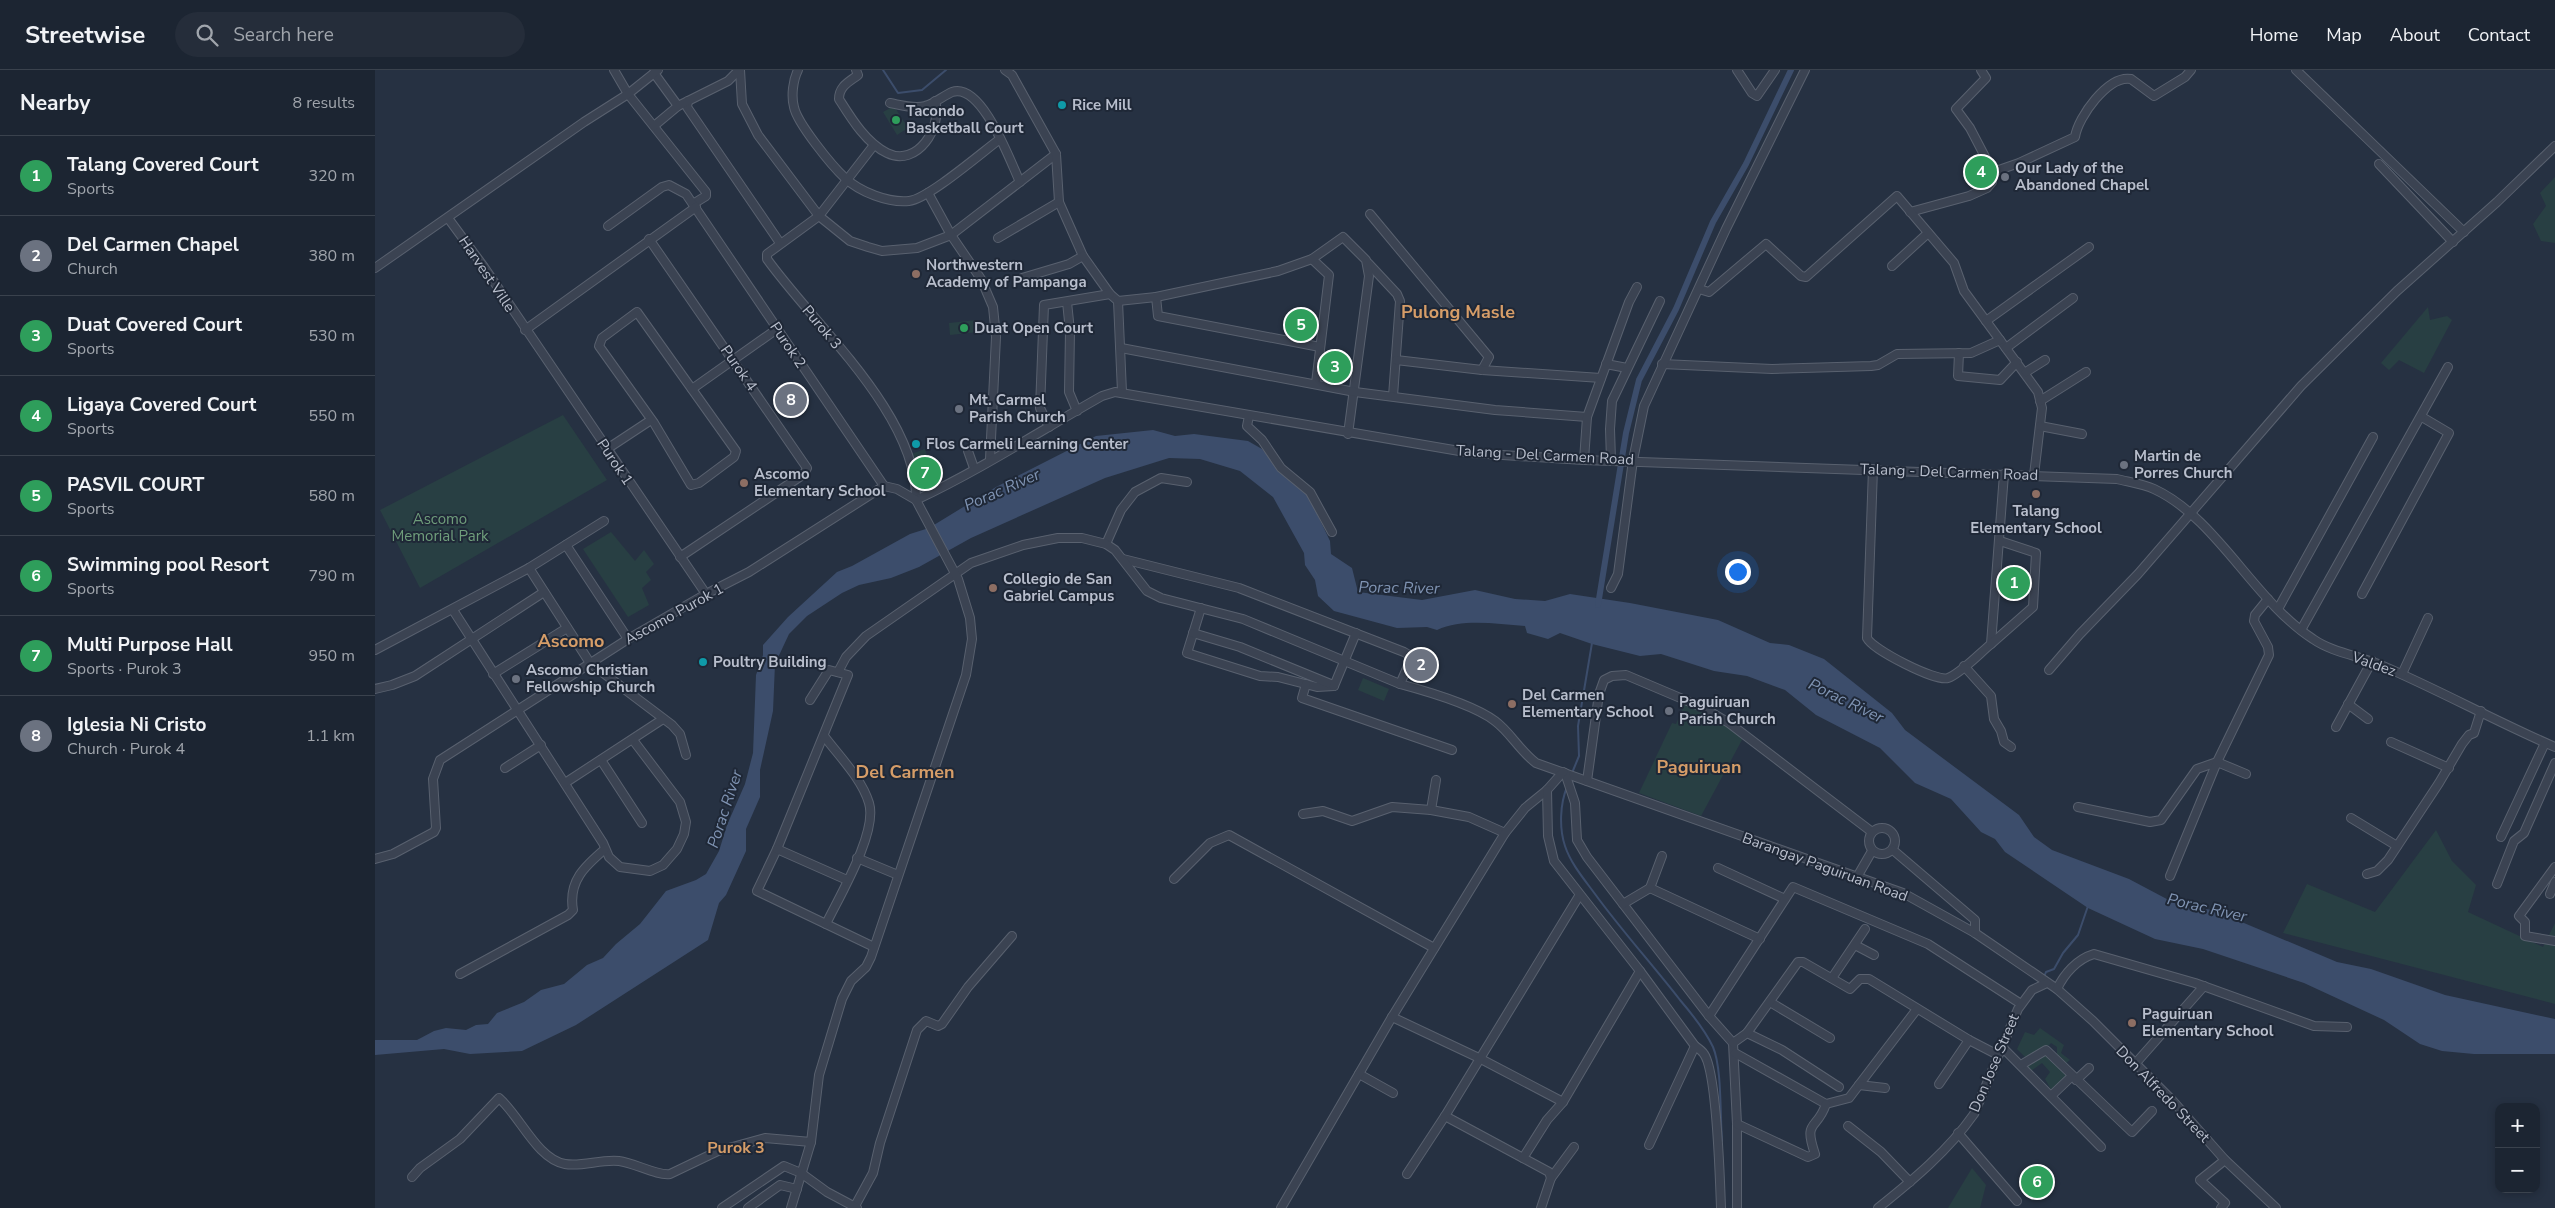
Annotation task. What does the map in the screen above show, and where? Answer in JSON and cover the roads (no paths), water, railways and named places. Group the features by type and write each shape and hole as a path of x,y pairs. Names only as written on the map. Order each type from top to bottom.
{"street":[{"path":"525,330 707,194 628,94 614,70"},
{"path":"654,126 678,106 728,81 740,70"},
{"path":"740,70 742,104 758,135 819,216 850,241 882,250 917,248 951,234 1056,154"},
{"path":"798,70 793,96 798,118 846,179 871,194 886,199 911,201 928,193 1000,139"},
{"path":"856,70 859,75 842,87 839,92 839,99 874,145 897,157 913,152 931,137 938,116 935,101"},
{"path":"1005,70 1012,75 1056,154 1059,202 1083,256 1110,294 1118,301 1122,392"},
{"path":"1737,70 1752,93 1757,96 1775,70"},
{"path":"1611,588 1618,574 1631,460 1644,406 1725,229 1805,70"},
{"path":"1910,212 1983,191 1992,182 1993,172 1970,128 1956,109 1986,78 1981,70"},
{"path":"1993,172 2019,163 2075,137 2079,122 2087,110 2116,81 2131,79 2154,96 2185,77 2191,70"},
{"path":"2296,70 2464,232"},
{"path":"375,268 584,122 628,94 656,71 678,106"},
{"path":"891,103 909,107 925,106 953,92 960,91 966,93 983,108 1020,182"},
{"path":"688,101 687,107 780,243"},
{"name":"Purok 3","path":"874,145 819,216 780,243 767,254 767,259 844,353 883,407 911,462 916,500"},
{"path":"2049,670 2191,514 2301,386 2397,291 2464,232 2555,146"},
{"path":"2379,164 2453,242"},
{"name":"Purok 2","path":"608,226 662,187 669,185 676,188 694,205 883,486"},
{"path":"928,193 951,234 981,279 993,307 996,338 990,459"},
{"path":"1699,289 1709,292 1766,244 1801,276 1806,277 1897,196 1954,263 1964,291 2038,392 2042,408 2034,475"},
{"path":"998,238 1059,202"},
{"path":"1371,214 1489,357 1482,370"},
{"name":"Harvest Ville","path":"448,218 484,267 525,330"},
{"path":"1892,266 1928,233"},
{"path":"1118,301 1157,297 1278,271 1312,259 1343,237 1397,294 1400,301 1393,396"},
{"name":"Purok 4","path":"649,239 807,465 807,470 680,557"},
{"path":"1986,321 2089,247"},
{"path":"1022,278 1069,264 1083,256"},
{"path":"1312,259 1329,275 1316,383"},
{"path":"1348,434 1369,276 1366,260"},
{"path":"1584,460 1587,417 1637,287"},
{"path":"1049,427 1040,408 1044,305 1110,294"},
{"path":"1157,297 1158,316 1320,347"},
{"path":"2006,348 2073,298"},
{"path":"1614,460 1610,429 1612,401 1660,301"},
{"path":"1067,302 1070,331 1069,392 1077,411"},
{"path":"637,312 736,451 734,457 699,483 691,485 651,420 599,346 602,338 637,312"},
{"path":"692,389 777,329"},
{"name":"Purok 1","path":"525,330 706,594"},
{"path":"1662,364 1772,369 1871,366 1878,365 1897,354 1971,353 2001,340"},
{"path":"1121,348 1316,383 1355,392 1495,410 1587,417"},
{"path":"1959,353 1959,376 2000,380 2017,362"},
{"path":"1396,360 1482,370 1601,378"},
{"path":"2025,372 2045,360"},
{"path":"1606,364 1627,368"},
{"path":"2301,630 2422,417 2448,367"},
{"path":"2040,401 2086,372"},
{"name":"Talang - Del Carmen Road","path":"916,500 939,491 974,468 1108,394 1122,392 1348,434 1471,453 1584,460 1631,460 2117,478 2153,488 2191,514 2220,545"},
{"path":"1249,416 1247,426 1262,440 1281,468 1310,492 1333,532"},
{"path":"2363,594 2449,433 2422,417"},
{"path":"607,450 651,420"},
{"path":"2040,426 2082,434"},
{"path":"2278,609 2373,437"},
{"path":"968,451 974,468"},
{"path":"1873,469 1867,638 1870,643 1888,655 1940,679 1950,678 2033,607 2037,553 2000,541"},
{"path":"1991,644 2004,474"},
{"path":"838,672 847,656 866,636 971,563 1032,543 1066,538 1082,538 1106,544 1121,510 1135,492 1161,478 1187,482"},
{"path":"791,1208 811,1142 819,1075 842,1000 851,981 866,967 874,947 966,675 970,657 972,639 970,618 956,574 916,500 897,489 883,486"},
{"name":"Ascomo Purok 1","path":"375,859 393,854 434,832 436,828 433,779 440,760 628,639 706,594 749,572 883,486"},
{"path":"375,650 529,568 604,521"},
{"path":"566,544 628,639"},
{"name":"Barangay Paguiruan Road","path":"1106,544 1123,559 1147,591 1161,598 1243,618 1400,684 1483,714 1496,722 1522,752 1536,763 1566,777 1579,778 1903,893 1975,933 2047,983"},
{"name":"Valdez","path":"2220,545 2268,599 2311,638 2327,647 2372,661 2402,674 2555,747"},
{"path":"1123,559 1239,588 1411,656 1400,684"},
{"path":"529,568 590,663 680,734 686,754"},
{"path":"375,689 415,676 544,592"},
{"path":"2169,876 2217,762 2269,655 2268,647 2253,621 2255,615 2268,599"},
{"path":"1201,608 1188,653 1260,676 1278,677 1317,687 1334,686"},
{"path":"453,610 471,641 541,745 614,863 620,867 650,871 663,865 677,848 684,834 686,822 680,802 633,740"},
{"path":"2402,674 2428,618"},
{"path":"493,674 567,628"},
{"path":"1193,633 1240,647 1334,686"},
{"path":"1334,686 1356,633"},
{"path":"2336,727 2372,661"},
{"path":"1964,666 1991,696 1994,719 2001,731 2004,742 2011,747"},
{"path":"810,700 829,670 848,675 777,849 757,892 874,947"},
{"path":"1587,781 1599,694 1604,680 1612,676 1626,676 1704,708 1729,723 1872,832"},
{"path":"1306,684 1302,698 1452,750"},
{"path":"2348,704 2368,719"},
{"path":"2367,874 2377,871 2397,846 2449,768 2462,744 2469,735 2474,733 2481,711"},
{"path":"565,783 663,719"},
{"path":"824,736 858,783 870,804 870,820 857,858 825,924"},
{"path":"2391,742 2449,768"},
{"path":"2501,837 2545,742"},
{"path":"505,768 541,745"},
{"path":"601,760 642,823"},
{"path":"2078,807 2150,822 2161,820 2197,769 2217,762 2246,774"},
{"path":"2497,884 2514,841 2524,833 2555,763"},
{"path":"1281,1208 1392,1017 1505,833 1525,808 1566,777 1575,803 1577,840 1587,856 1709,1016 1733,1043 1737,1124 1737,1208"},
{"path":"1431,810 1436,780"},
{"path":"1547,790 1548,836 1554,861 1579,896 1640,971 1695,1046 1704,1054 1710,1072 1719,1161 1721,1208"},
{"path":"1303,814 1323,811 1352,821 1392,807 1431,810 1469,818 1505,833"},
{"path":"2351,818 2397,846"},
{"path":"1881,827 1891,830 1896,840 1893,850 1883,855 1872,851 1868,842 1872,832 1881,827"},
{"path":"1174,879 1210,843 1229,835 1434,948"},
{"path":"460,974 568,915 573,910 571,900 576,878 605,849"},
{"path":"777,849 847,880"},
{"path":"1893,850 1975,920 1975,933"},
{"path":"1857,877 1872,851"},
{"path":"1623,904 1650,888 1662,856"},
{"path":"857,858 898,875"},
{"path":"2555,867 2519,916 2525,922 2525,936 2555,941"},
{"path":"1718,868 1785,899"},
{"path":"2550,894 2555,882"},
{"path":"1709,1016 1793,887 1928,944 2021,1004"},
{"path":"1650,888 1760,939"},
{"path":"1407,1174 1445,1116 1579,896"},
{"path":"1832,978 1865,929"},
{"path":"722,1208 784,1166 801,1173 827,1192 856,1207 873,1173 880,1143 917,1030 926,1021 938,1026 942,1024 968,987 1012,936"},
{"path":"1855,945 1874,955"},
{"path":"2057,989 2062,979 2074,966 2093,954 2204,986 2314,1026 2347,1026"},
{"path":"1733,1043 1747,1033 1799,962 1807,963 1851,989 1860,979 1869,979 1969,1040 1998,1055"},
{"path":"1523,1158 1547,1120 1563,1102 1640,971"},
{"name":"Don Jose Street","path":"1878,1208 1924,1171 1974,1114 2001,1046 2021,1004 2033,990 2047,983"},
{"name":"Don Alfredo Street","path":"2047,983 2057,989 2172,1100 2225,1160 2276,1208"},
{"path":"2135,1064 2204,986"},
{"path":"1770,1002 1830,1038"},
{"path":"1735,1054 1826,1104 1849,1098 1917,1009"},
{"path":"1392,1017 1479,1058 1563,1102"},
{"path":"1747,1033 1782,1050 1839,1087"},
{"path":"1939,1084 1969,1040"},
{"path":"1649,1145 1695,1046"},
{"path":"2001,1046 2101,1147"},
{"path":"2021,1065 2046,1050 2132,1132 2152,1111"},
{"path":"2051,1096 2089,1068"},
{"path":"1359,1074 1393,1094"},
{"path":"1859,1085 1885,1088"},
{"path":"412,1177 420,1168 460,1139 499,1098 509,1106 545,1155 566,1164 617,1161 642,1166 663,1175 670,1174 717,1151 765,1138 811,1142"},
{"path":"1737,1124 1808,1157 1815,1154 1809,1136 1809,1128 1823,1114 1826,1104"},
{"path":"1445,1116 1549,1172 1551,1178"},
{"path":"1848,1126 1881,1152 1910,1182"},
{"path":"1958,1133 2017,1201"},
{"path":"1541,1208 1551,1178 1573,1147"},
{"path":"2221,1208 2225,1204 2200,1180 2225,1160"},
{"path":"748,1208 780,1184 797,1190"}],"water":[{"name":"Porac River","path":"1153,430 1175,436 1194,434 1248,441 1262,449 1281,472 1308,495 1330,541 1331,554 1352,568 1358,592 1422,600 1475,590 1515,599 1545,601 1570,594 1630,603 1718,620 1770,643 1789,645 1824,659 1892,713 1905,730 2019,815 2034,837 2052,850 2129,879 2180,906 2213,910 2337,962 2371,969 2445,995 2555,1019 2555,1054 2474,1054 2442,1051 2420,1044 2384,1020 2304,983 2203,949 2155,939 2088,908 2005,852 1995,839 1981,832 1951,799 1915,783 1880,748 1816,715 1785,690 1747,676 1714,671 1661,654 1640,656 1592,644 1560,633 1548,639 1527,633 1525,626 1469,623 1447,626 1437,630 1427,627 1397,628 1334,611 1318,596 1315,580 1305,565 1304,553 1273,497 1240,471 1200,459 1169,458 1105,478 971,538 919,567 891,578 859,585 842,593 807,616 789,634 775,664 773,711 760,770 760,797 746,829 746,851 726,895 719,903 708,940 576,1025 522,1051 470,1054 444,1049 375,1055 375,1040 417,1040 434,1031 446,1028 466,1030 476,1025 488,1024 497,1013 524,1002 541,990 564,984 587,965 603,958 616,944 640,924 666,891 696,880 706,874 719,851 727,825 745,784 753,753 756,675 763,655 763,645 788,617 837,572 852,566 910,534 929,528 996,487 1096,436"}],"waterway":[{"path":"883,70 898,93 922,90 946,70"},
{"path":"1598,605 1626,433 1639,380 1676,309 1713,222 1746,164 1791,70"},
{"path":"1572,773 1579,756 1578,726 1592,643"},
{"path":"1567,787 1563,801 1561,824 1563,839 1571,859 1605,908 1694,1017 1713,1047 1718,1067 1722,1141"},
{"path":"2044,977 2046,972 2054,969 2063,953 2078,935 2088,906"}],"place":[{"name":"Rice Mill","path":"1062,105"},
{"name":"Tacondo Basketball Court","path":"896,120"},
{"name":"Ligaya Covered Court","path":"1981,172"},
{"name":"Our Lady of the Abandoned Chapel","path":"2005,177"},
{"name":"Northwestern Academy of Pampanga","path":"916,274"},
{"name":"PASVIL COURT","path":"1301,325"},
{"name":"Duat Open Court","path":"964,328"},
{"name":"Duat Covered Court","path":"1335,367"},
{"name":"Iglesia Ni Cristo","path":"791,400"},
{"name":"Mt. Carmel Parish Church","path":"959,409"},
{"name":"Flos Carmeli Learning Center","path":"916,444"},
{"name":"Martin de Porres Church","path":"2124,465"},
{"name":"Multi Purpose Hall","path":"925,473"},
{"name":"Ascomo Elementary School","path":"744,483"},
{"name":"Talang Elementary School","path":"2036,494"},
{"name":"Talang Covered Court","path":"2014,583"},
{"name":"Collegio de San Gabriel Campus","path":"993,588"},
{"name":"Poultry Building","path":"703,662"},
{"name":"Del Carmen Chapel","path":"1421,665"},
{"name":"Ascomo Christian Fellowship Church","path":"516,679"},
{"name":"Del Carmen Elementary School","path":"1512,704"},
{"name":"Paguiruan Parish Church","path":"1669,711"},
{"name":"Paguiruan Elementary School","path":"2132,1023"},
{"name":"Swimming pool Resort","path":"2037,1182"}],"district":[{"name":"Pulong Masle","path":"1458,312"},
{"name":"Ascomo","path":"571,641"},
{"name":"Paguiruan","path":"1699,767"},
{"name":"Del Carmen","path":"905,772"},
{"name":"Purok 3","path":"736,1148"}],"park label":[{"name":"Ascomo Memorial Park","path":"440,528"}]}
